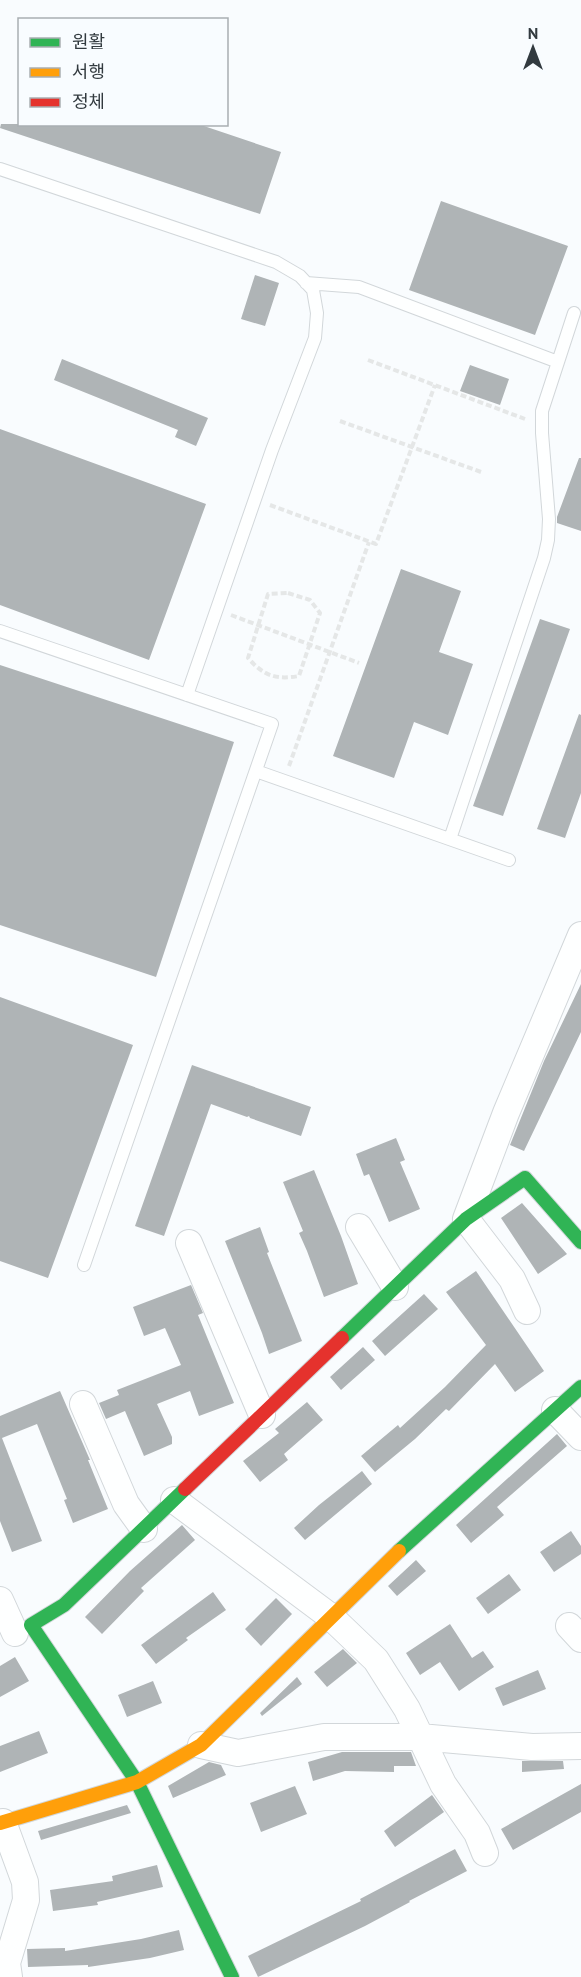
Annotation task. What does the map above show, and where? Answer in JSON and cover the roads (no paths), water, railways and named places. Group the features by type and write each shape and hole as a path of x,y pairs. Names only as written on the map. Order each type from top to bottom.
{"street":[{"path":"466,1219 506,1113 581,935"},
{"path":"15,1633 64,1605 466,1219 525,1178 581,1242"},
{"path":"466,1219 512,1279 527,1311"},
{"path":"359,1227 395,1287"},
{"path":"189,1244 262,1415"},
{"path":"9,1977 7,1963 26,1900 25,1882 1,1822 138,1782 201,1745 384,1564 581,1387"},
{"path":"83,1404 126,1504 144,1529"},
{"path":"555,1410 581,1437"},
{"path":"174,1500 331,1617 376,1659 407,1709 443,1784 477,1833 485,1853"},
{"path":"0,1600 15,1633 138,1782 232,1977"},
{"path":"201,1745 238,1753 324,1737 420,1737 532,1748 581,1746"}],"lane":[{"path":"0,169 276,262 300,276 313,290 317,313 315,338 255,500 187,695"},
{"path":"306,283 359,287 558,362"},
{"path":"450,839 546,549 549,519 541,426 542,411 574,313"},
{"path":"0,632 272,724 84,1265"},
{"path":"256,771 509,860"}]}
